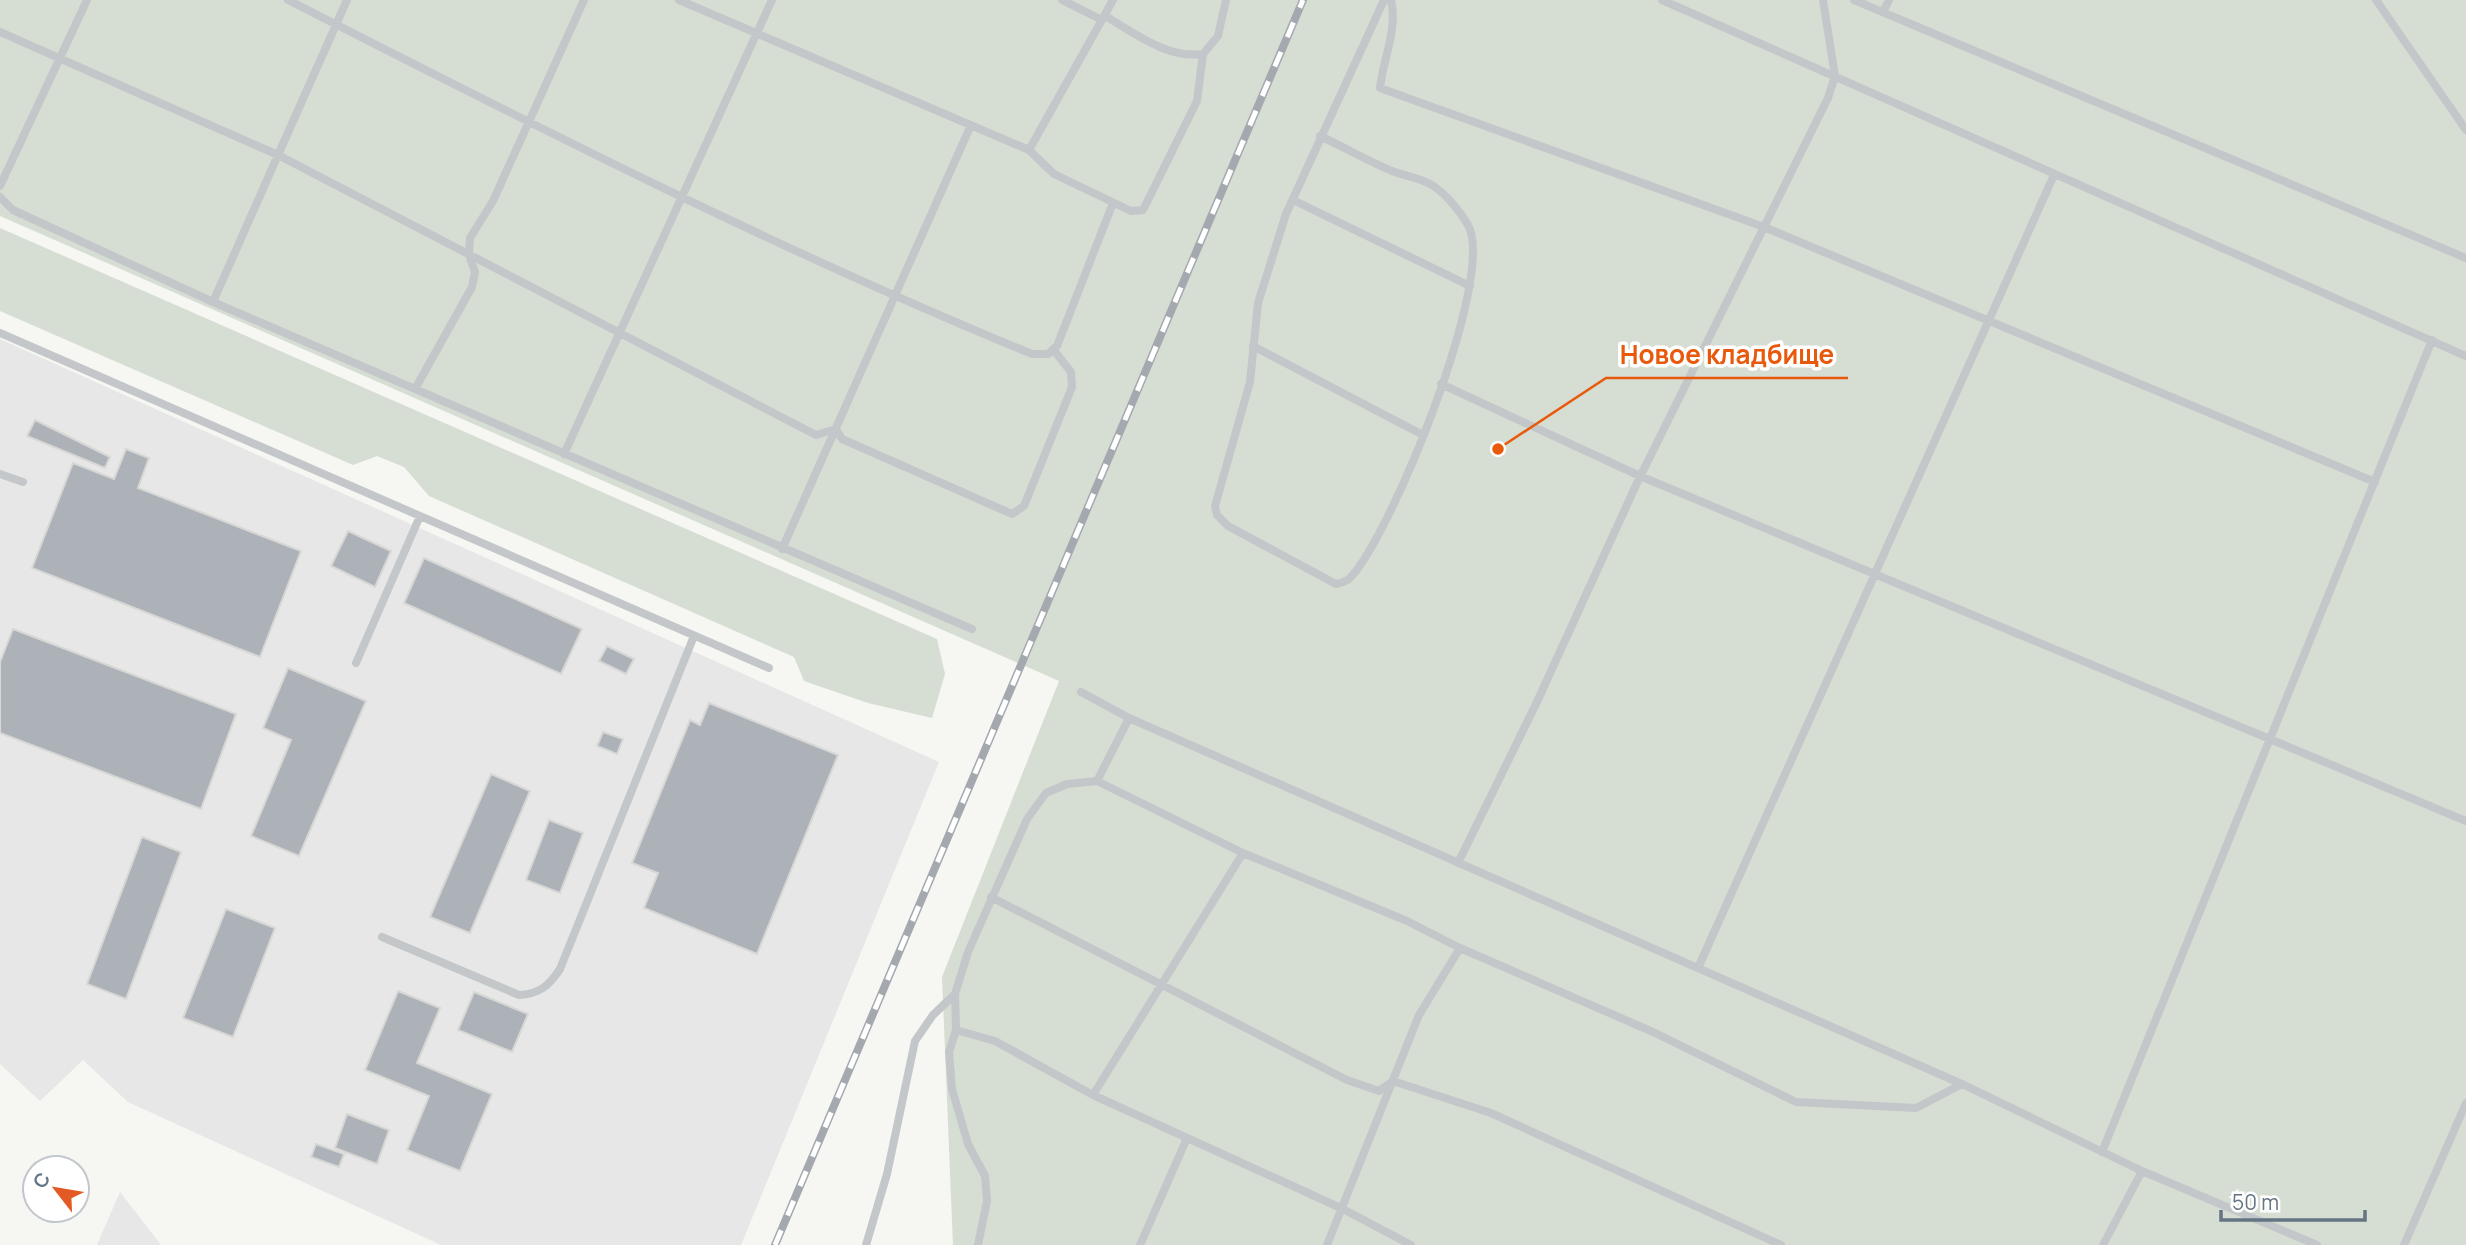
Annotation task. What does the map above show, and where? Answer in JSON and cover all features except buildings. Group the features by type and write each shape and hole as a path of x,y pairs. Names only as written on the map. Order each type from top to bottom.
{"lane":[{"path":"0,186 87,0"},
{"path":"288,0 682,199 894,298 1032,354 1048,354 1053,349 1072,312 1114,203"},
{"path":"213,302 347,0"},
{"path":"415,389 472,287 475,272 469,255 470,238 493,201 498,184 530,122 584,0"},
{"path":"679,0 1029,150 1054,174 1131,211 1143,210 1197,102 1203,54 1218,36 1226,0"},
{"path":"564,454 772,0"},
{"path":"1062,0 1170,52 1185,56 1203,54"},
{"path":"1029,150 1113,0"},
{"path":"1320,136 1391,170 1432,185 1452,204 1469,228 1474,259 1456,343 1423,435 1365,558 1348,581 1336,584 1228,526 1217,515 1215,506 1250,382 1258,303 1293,200 1320,136 1384,0"},
{"path":"1391,0 1394,13 1392,33 1380,88 1764,227 2375,482"},
{"path":"1662,0 2466,356"},
{"path":"1458,863 1536,704 1640,476 1828,98 1835,76 1823,0"},
{"path":"1854,0 2466,258"},
{"path":"1883,12 1889,0"},
{"path":"2376,0 2466,130"},
{"path":"0,32 278,155 816,435 836,429"},
{"path":"782,549 971,125"},
{"path":"1698,968 2054,175"},
{"path":"0,197 13,210 213,302 972,629"},
{"path":"1293,200 1470,286"},
{"path":"0,333 769,668"},
{"path":"2102,1152 2432,340"},
{"path":"1253,346 1423,435"},
{"path":"836,429 842,439 1012,514 1024,506 1072,387 1071,372 1053,349"},
{"path":"1441,384 1640,476 2466,821"},
{"path":"0,474 23,482"},
{"path":"356,663 420,516"},
{"path":"382,937 519,995 535,994 551,982 566,956 694,636"},
{"path":"1081,692 1129,718 1962,1084 2142,1171 2317,1245"},
{"path":"1097,781 1129,718"},
{"path":"978,1245 987,1201 985,1176 968,1144 952,1089 949,1052 956,1030 955,994 991,897 1027,819 1046,793 1068,784 1097,781 1243,853 1407,921 1460,948 1653,1032 1796,1102 1916,1108 1962,1084"},
{"path":"1093,1096 1158,985 1243,853"},
{"path":"991,897 1347,1080 1379,1091 1393,1081"},
{"path":"1327,1245 1419,1015 1460,948"},
{"path":"866,1245 887,1174 915,1041 933,1015 955,994"},
{"path":"956,1030 995,1041 1093,1096 1343,1209 1411,1245"},
{"path":"1393,1081 1491,1113 1781,1245"},
{"path":"2404,1245 2466,1103"},
{"path":"1140,1245 1187,1138"},
{"path":"2103,1245 2142,1171"}],"shaded area":[{"path":"0,0 2466,0 2466,1245 953,1245 942,977 1059,681 0,216"},
{"path":"0,228 937,639 945,674 932,718 868,703 804,681 794,657 429,496 404,467 377,456 353,465 0,311"},
{"path":"0,339 939,762 741,1245 441,1245 128,1102 83,1060 40,1101 0,1064"},
{"path":"120,1192 161,1245 97,1245"}],"railway":[{"path":"775,1245 1303,0"}],"place":[{"name":"Новое кладбище","path":"1498,449"}]}
